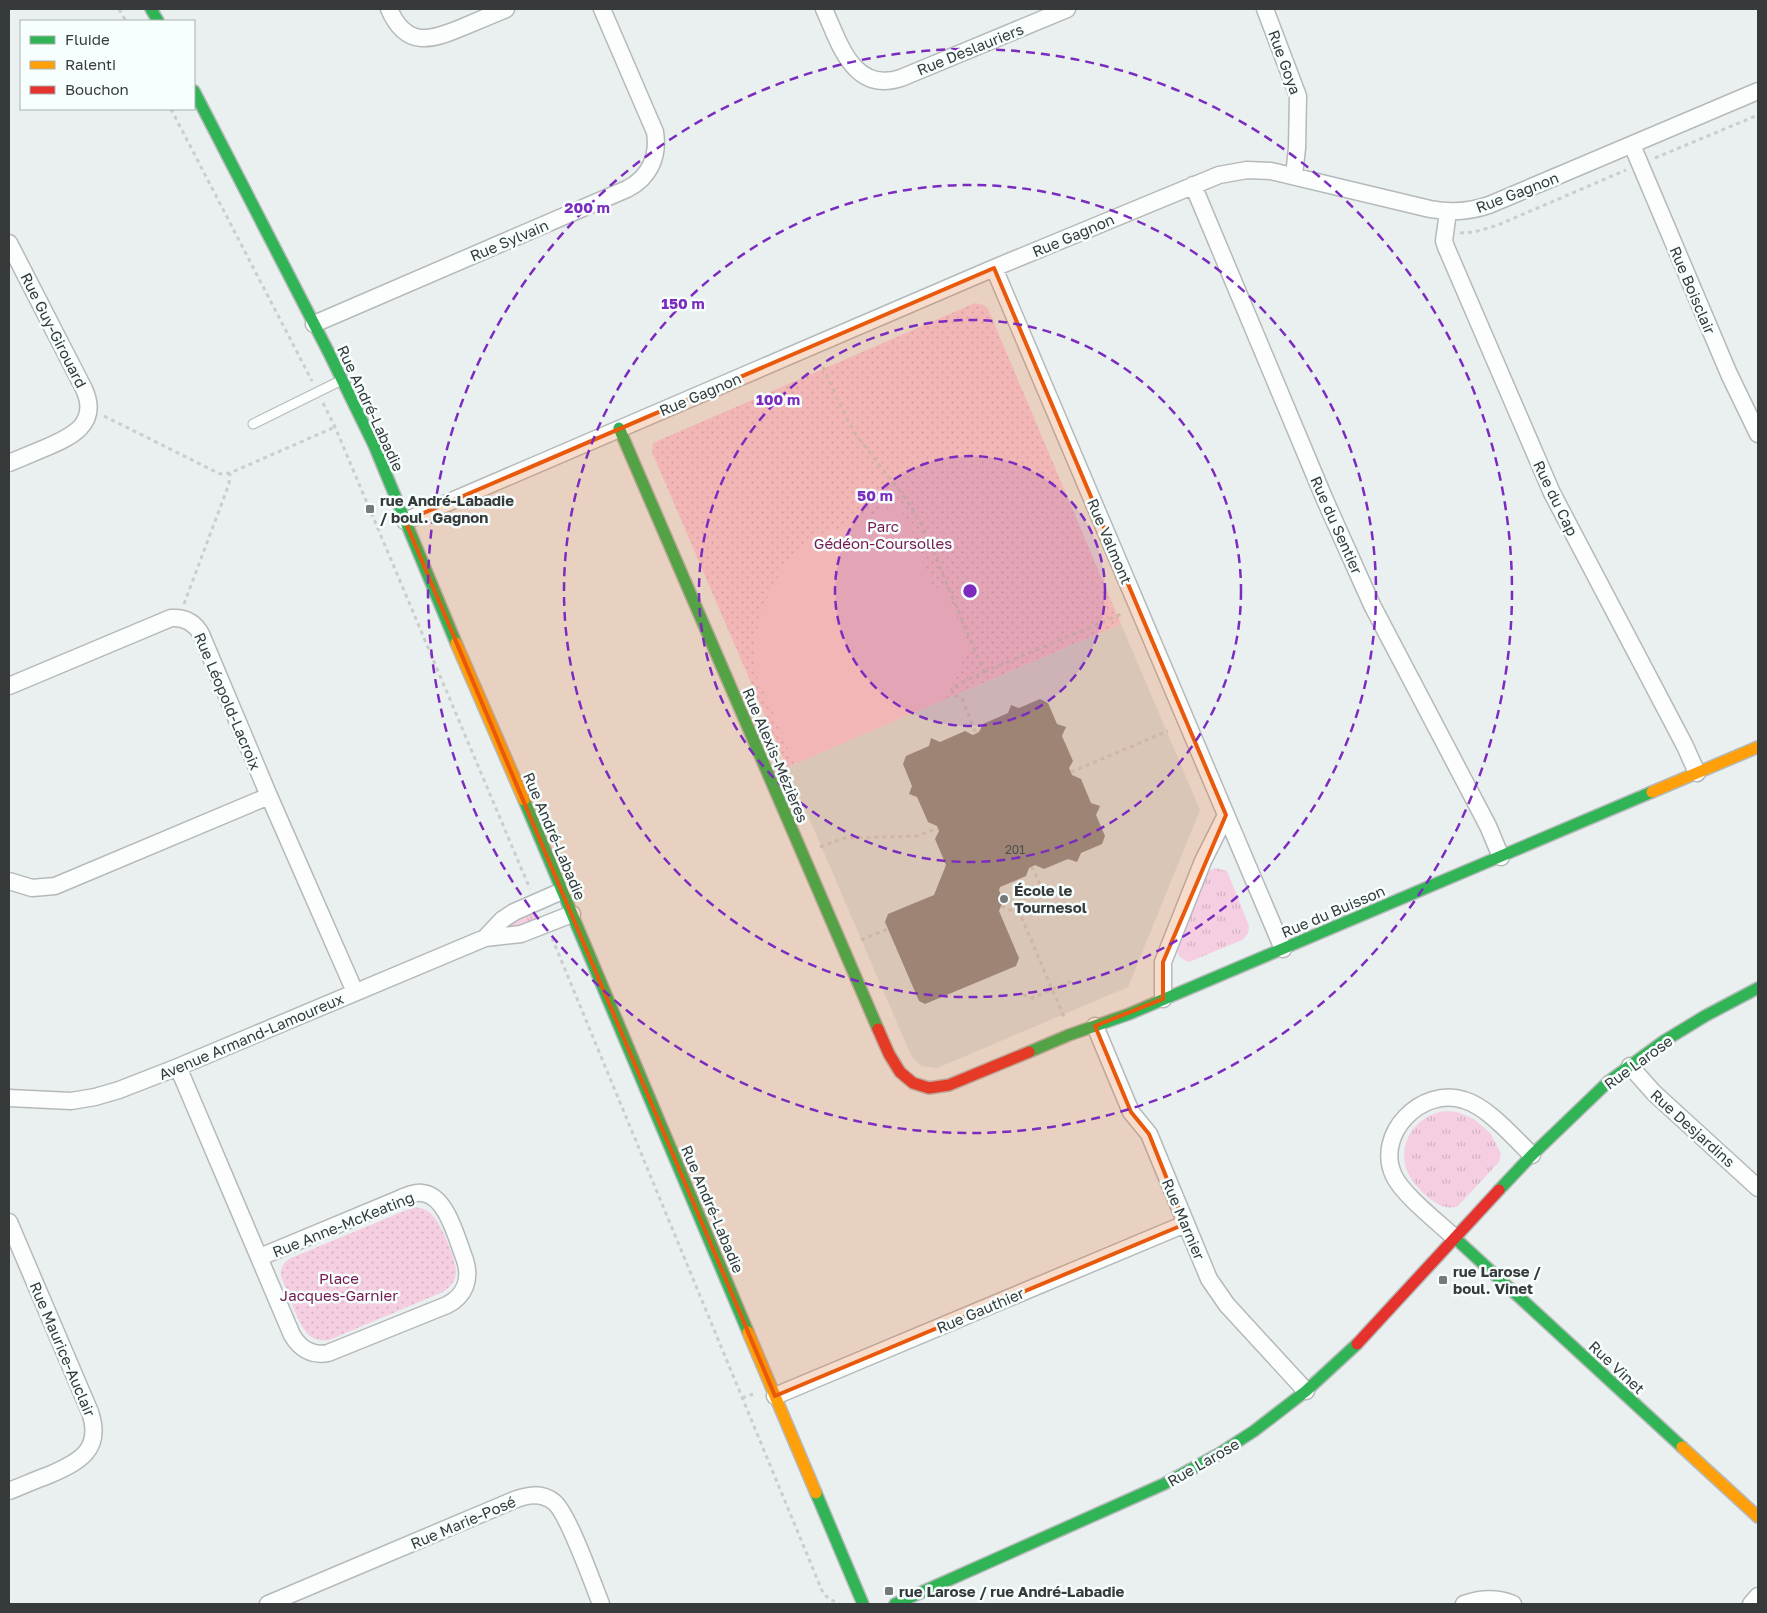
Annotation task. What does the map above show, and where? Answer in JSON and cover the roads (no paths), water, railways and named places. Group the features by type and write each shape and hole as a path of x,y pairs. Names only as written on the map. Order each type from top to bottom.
{"street":[{"path":"151,9 157,20"},
{"path":"389,9 394,21 403,30 413,36 425,39 443,36 506,9"},
{"name":"Rue Sylvain","path":"314,324 627,189 644,177 654,160 655,132 602,9"},
{"name":"Rue Deslauriers","path":"824,9 850,64 859,73 870,79 889,81 901,78 1040,14 1067,9"},
{"name":"Rue Goya","path":"1265,9 1298,96 1297,148 1294,176"},
{"name":"Rue Gagnon","path":"405,521 994,268 1219,175 1247,170 1271,171 1416,206 1448,212 1466,211 1489,205 1758,91"},
{"name":"Rue André-Labadie","path":"195,93 374,445 863,1604"},
{"name":"Rue Boisclair","path":"1632,145 1729,374 1758,434"},
{"name":"Rue du Sentier","path":"1193,185 1325,500 1364,587 1488,826 1501,857"},
{"name":"Rue du Cap","path":"1448,212 1444,241 1446,247 1552,493 1697,773"},
{"name":"Rue Guy-Girouard","path":"9,243 84,389 88,406 84,423 72,436 9,463"},
{"name":"Rue Valmont","path":"994,268 1283,949"},
{"name":"Rue Alexis-Mézières","path":"619,428 878,1030 896,1068 905,1078 917,1085"},
{"name":"Rue Léopold-Lacroix","path":"9,686 161,622 176,618 187,620 195,626 201,634 269,796 355,992"},
{"name":"Rue du Buisson","path":"917,1085 930,1088 950,1085 1068,1035 1163,999 1283,949 1758,747"},
{"path":"9,881 32,888 55,886 269,796"},
{"path":"1163,999 1163,962 1203,861 1226,815"},
{"name":"Avenue Armand-Lamoureux","path":"485,938 502,920 514,912 562,891"},
{"name":"Avenue Armand-Lamoureux","path":"9,1098 58,1101 89,1098 119,1090 485,938 521,934 572,914"},
{"name":"Rue Larose","path":"895,1604 1125,1503 1188,1472 1254,1431 1306,1391 1354,1347 1532,1155 1590,1098 1664,1041 1705,1016 1758,988"},
{"name":"Rue Marnier","path":"1095,1026 1131,1112 1149,1134 1209,1279 1217,1292 1306,1391"},
{"name":"Rue Desjardins","path":"1630,1066 1654,1093 1758,1188"},
{"name":"Rue Anne-McKeating","path":"178,1067 295,1340 302,1348 317,1354 333,1351 447,1305 461,1294 468,1278 465,1260 442,1205 434,1197 425,1193 414,1193 260,1258"},
{"path":"1455,1238 1402,1188 1391,1168 1390,1148 1394,1136 1400,1124 1410,1113 1420,1105 1438,1097 1454,1097 1466,1100 1489,1115 1532,1155"},
{"name":"Rue Maurice-Auclair","path":"9,1222 13,1245 90,1412 94,1431 88,1450 74,1463 9,1491"},
{"name":"Rue Gauthier","path":"775,1396 1185,1224"},
{"name":"Rue Vinet","path":"1455,1238 1758,1517"},
{"name":"Rue Marie-Posé","path":"268,1604 514,1500 532,1495 548,1498 561,1510 601,1604"},
{"path":"1751,1604 1758,1596"},
{"path":"1464,1604 1490,1598 1513,1604"}],"lane":[{"path":"253,424 342,380"}],"place":[{"name":"rue André-Labadie / boul. Gagnon","path":"370,509"},
{"name":"École le Tournesol","path":"1004,899"},
{"name":"rue Larose / boul. Vinet","path":"1443,1280"},
{"name":"rue Larose / rue André-Labadie","path":"889,1591"}],"park label":[{"name":"Parc Gédéon-Coursolles","path":"883,534"},
{"name":"Place Jacques-Garnier","path":"339,1286"}]}
